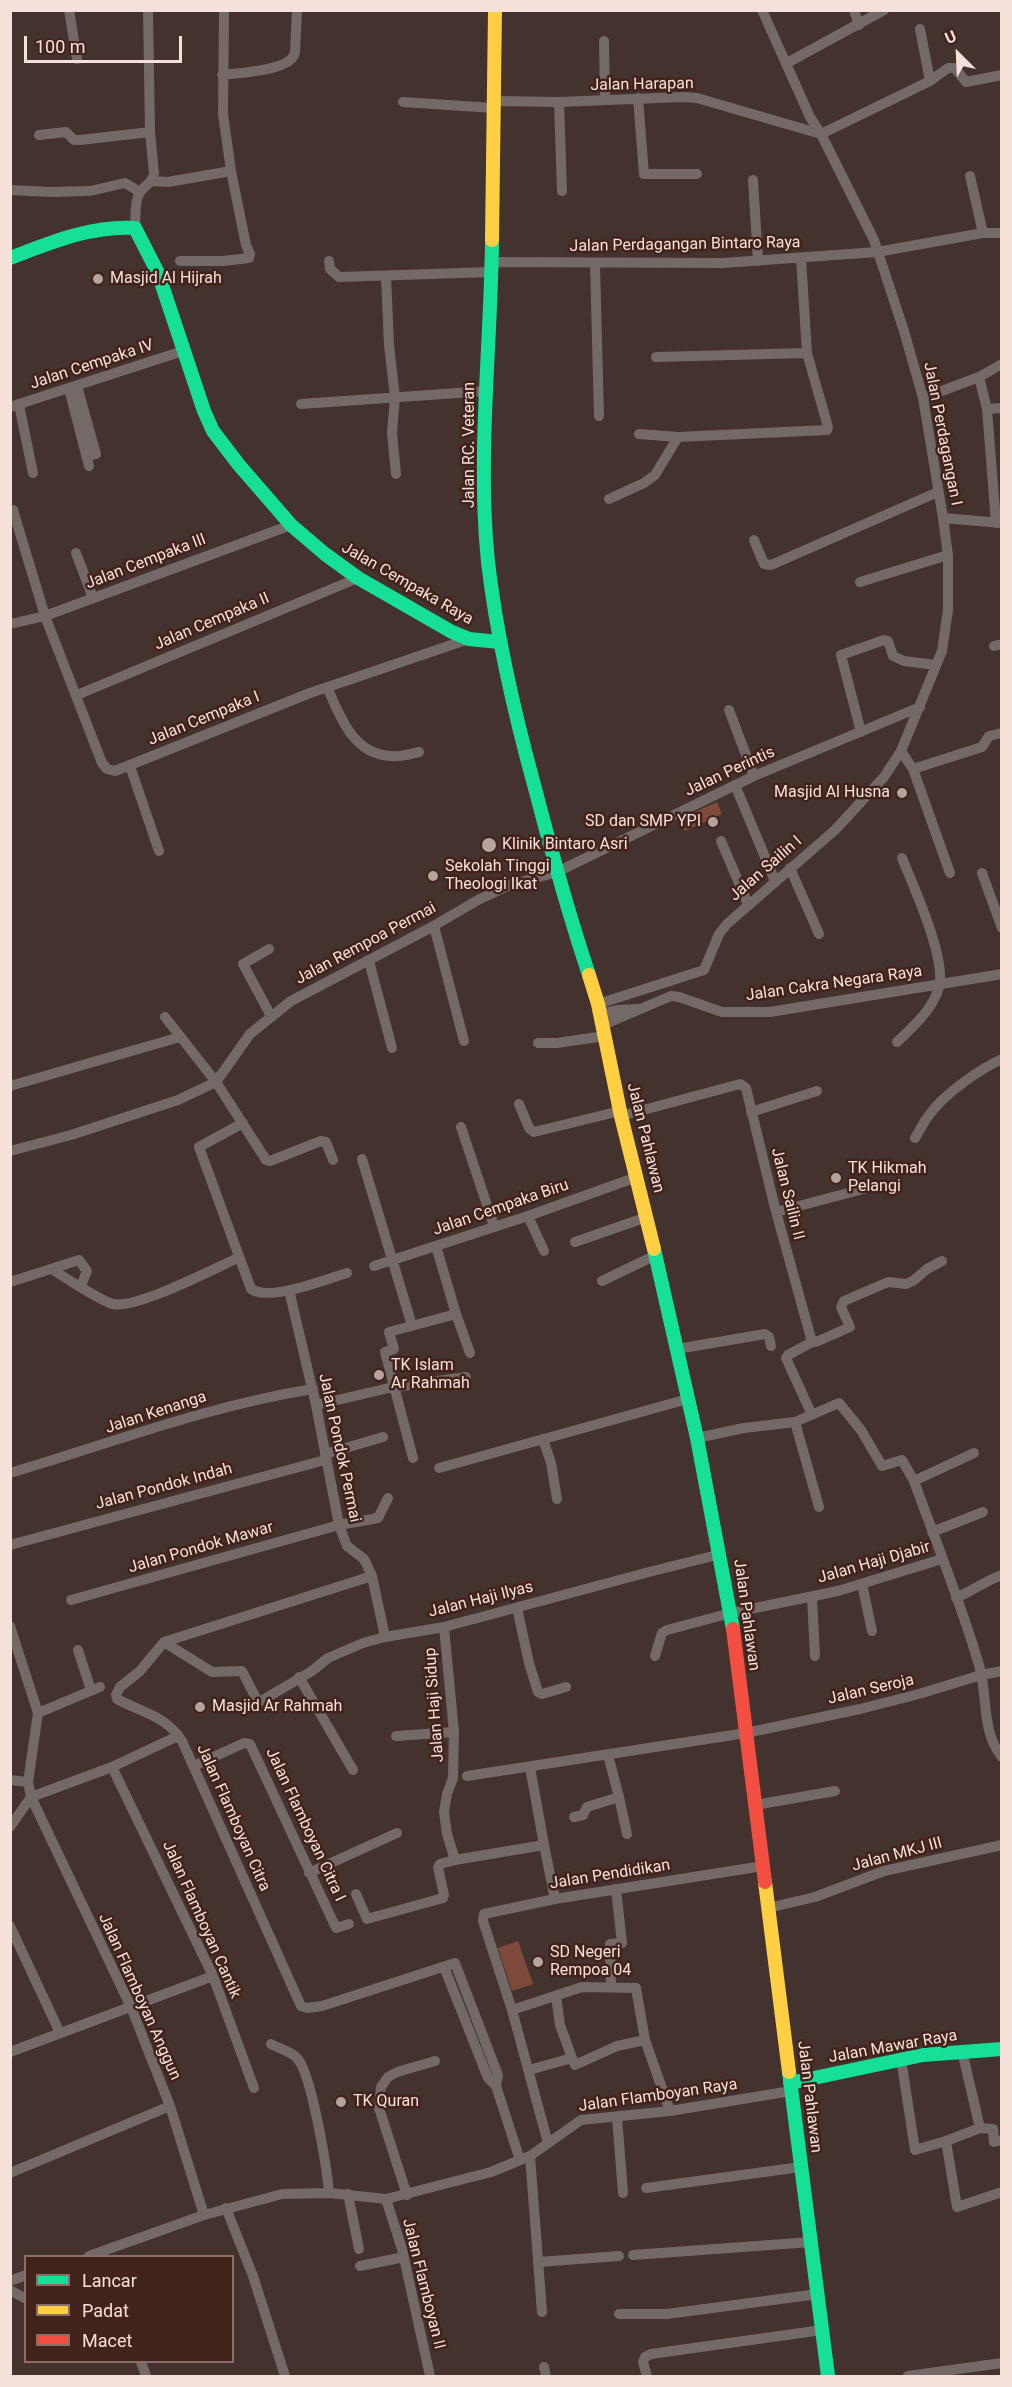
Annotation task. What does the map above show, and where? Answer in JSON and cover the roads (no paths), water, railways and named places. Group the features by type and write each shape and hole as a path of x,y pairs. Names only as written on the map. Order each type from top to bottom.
{"main road":[{"name":"Jalan RC. Veteran","path":"495,10 492,267 484,472 488,560 499,642 524,749 557,872"},
{"path":"10,258 69,238 125,227 135,228"},
{"name":"Jalan Cempaka Raya","path":"135,228 158,273 183,351 213,431 291,525 358,578 452,632 469,639 499,642"},
{"name":"Jalan Pahlawan","path":"557,872 601,1019 621,1113 656,1255 721,1554 731,1613 828,2376"},
{"name":"Jalan Mawar Raya","path":"791,2087 901,2059 962,2051 1002,2049"}],"street":[{"path":"69,10 76,59"},
{"path":"135,228 136,207 140,192 152,181 154,174 150,132 148,10"},
{"path":"180,261 223,261 249,258 250,254 246,245 231,171 223,114 224,10"},
{"path":"222,75 264,69 290,62 295,58 297,10"},
{"path":"762,10 810,117 821,134 874,240 877,252"},
{"path":"854,10 859,25"},
{"path":"787,63 884,10"},
{"path":"920,29 930,81"},
{"path":"604,41 605,100"},
{"path":"821,134 930,81 948,68 957,69 964,81 1002,75"},
{"path":"638,98 644,174 697,174"},
{"name":"Jalan Harapan","path":"403,102 494,105 638,98 697,98 821,134"},
{"path":"559,102 562,191"},
{"path":"39,135 66,132 74,140 80,140 150,132"},
{"path":"152,181 168,182 231,171"},
{"path":"970,176 983,233"},
{"path":"753,180 758,261"},
{"path":"10,190 90,191 125,183 140,192"},
{"name":"Jalan Perdagangan Bintaro Raya","path":"329,261 330,269 339,277 386,276 492,267 758,261 877,252 983,233 1002,233"},
{"name":"Jalan Perdagangan I","path":"877,252 904,331 923,398 948,555 948,610 942,651 920,707"},
{"path":"639,434 678,437 826,431 828,427 807,353 801,258"},
{"path":"595,264 599,416"},
{"path":"386,276 389,345 395,397 392,433 396,474"},
{"name":"Jalan Cempaka IV","path":"15,406 183,351"},
{"path":"656,357 807,353"},
{"path":"923,398 979,377 1002,364"},
{"path":"943,518 999,523 987,409 979,377"},
{"path":"73,387 87,461"},
{"path":"301,404 486,391"},
{"path":"15,406 33,472"},
{"path":"987,409 1002,408"},
{"path":"609,499 644,483 655,475 678,437"},
{"path":"754,540 764,564 771,565 938,492"},
{"name":"Jalan Cempaka I","path":"14,510 45,616 106,769 115,771 130,766 203,734 327,687 469,639"},
{"name":"Jalan Cempaka III","path":"10,624 45,616 291,525"},
{"path":"76,553 93,598"},
{"path":"860,582 948,555"},
{"name":"Jalan Cempaka II","path":"77,695 358,578"},
{"path":"861,732 841,655 884,640 888,641 893,656 904,661 936,666"},
{"path":"327,687 347,730 362,746 375,753 388,756 419,752"},
{"name":"Jalan Perintis","path":"557,872 754,776 920,707"},
{"name":"Jalan Sailin I","path":"601,1019 704,970 719,934 748,904 836,830 884,777 901,751 920,707"},
{"path":"729,710 754,776"},
{"path":"913,769 982,747 989,736 1002,733"},
{"path":"901,751 913,769 950,873"},
{"path":"130,766 159,851"},
{"path":"735,786 776,881"},
{"path":"721,842 748,904"},
{"path":"897,1041 920,1020 934,999 940,984 935,949 902,858"},
{"path":"790,868 819,934"},
{"name":"Jalan Rempoa Permai","path":"216,1082 250,1034 291,1001 434,926 478,900 510,885 557,872"},
{"path":"982,873 1002,928"},
{"path":"434,926 464,1041"},
{"path":"269,949 243,964 270,1016"},
{"path":"369,960 392,1048"},
{"name":"Jalan Cakra Negara Raya","path":"601,1019 619,1020 639,1009 675,996 722,1012 770,1012 1002,974"},
{"path":"165,1017 216,1082 268,1161 321,1141 326,1142 333,1160"},
{"path":"538,1043 556,1043 601,1019"},
{"path":"10,1086 180,1037"},
{"path":"915,1138 931,1112 947,1097 982,1070 1002,1059"},
{"path":"10,1151 71,1135 178,1100 216,1082"},
{"name":"Jalan Sailin II","path":"621,1113 741,1084 746,1088 776,1212 812,1342"},
{"path":"751,1112 817,1091"},
{"path":"519,1104 529,1128 534,1132 621,1113"},
{"path":"243,1123 199,1148 238,1258 253,1291 261,1293 289,1290 347,1273"},
{"path":"461,1127 494,1226"},
{"path":"362,1159 410,1319"},
{"name":"Jalan Cempaka Biru","path":"374,1266 528,1216 637,1177"},
{"path":"776,1212 871,1187"},
{"path":"528,1216 544,1251"},
{"path":"574,1242 647,1217"},
{"path":"436,1246 470,1353"},
{"path":"602,1281 656,1255"},
{"path":"52,1269 111,1304 128,1304 238,1258"},
{"path":"10,1282 79,1260 87,1271 81,1286"},
{"path":"812,1415 786,1358 787,1355 850,1327 841,1307 844,1301 888,1282 896,1281 904,1284 913,1281 927,1269 942,1261"},
{"name":"Jalan Pondok Permai","path":"289,1290 316,1405 339,1525 347,1546 364,1559 372,1576 385,1637"},
{"path":"412,1458 385,1352 394,1348 389,1332 456,1314"},
{"path":"677,1349 765,1334 769,1337 771,1346"},
{"path":"316,1405 395,1387 466,1377"},
{"name":"Jalan Kenanga","path":"10,1473 100,1447 175,1420 254,1400 312,1389"},
{"path":"438,1468 688,1399"},
{"path":"697,1438 744,1428 795,1422 840,1403 861,1430 881,1465 902,1459 914,1481 942,1559"},
{"path":"795,1422 819,1507"},
{"name":"Jalan Pondok Indah","path":"10,1545 325,1457 383,1437"},
{"path":"543,1439 551,1463 557,1499"},
{"path":"914,1481 974,1453"},
{"name":"Jalan Pondok Mawar","path":"71,1600 339,1525 378,1518 388,1498"},
{"path":"932,1532 983,1512"},
{"name":"Jalan Haji Ilyas","path":"164,1642 212,1671 242,1671 257,1701 261,1701 340,1652 385,1637 444,1627 721,1554"},
{"name":"Jalan Haji Djabir","path":"655,1656 664,1631 731,1613 812,1597 942,1559 981,1675 991,1743 1002,1757"},
{"path":"956,1598 1002,1575"},
{"path":"178,1736 168,1724 117,1699 116,1695 120,1687 145,1665 164,1642 372,1576"},
{"path":"862,1584 872,1631"},
{"path":"812,1597 815,1656"},
{"path":"517,1608 538,1692 542,1694 566,1687"},
{"path":"10,1626 38,1713 96,1688 78,1650"},
{"name":"Jalan Haji Sidup","path":"444,1627 454,1732 453,1778 444,1812 447,1834 455,1860"},
{"name":"Jalan Seroja","path":"746,1733 860,1709 1002,1671"},
{"path":"299,1677 353,1770"},
{"name":"Jalan Flamboyan Anggun","path":"38,1713 28,1782 31,1797 131,2007 170,2106 204,2215"},
{"path":"396,1736 454,1732"},
{"name":"Jalan Haji Sidup","path":"467,1776 746,1733"},
{"name":"Jalan Flamboyan Citra","path":"31,1797 112,1767 178,1736 194,1766 296,1997 305,2008 322,2006 444,1967 488,2078 496,2086 525,2158"},
{"name":"Jalan Flamboyan Citra I","path":"194,1766 244,1743 250,1744 336,1929 349,1924"},
{"path":"608,1755 627,1834"},
{"name":"Jalan Flamboyan Cantik","path":"112,1767 213,1976 254,2088"},
{"path":"530,1767 555,1899"},
{"path":"10,1780 28,1782"},
{"path":"755,1805 835,1791"},
{"path":"10,1827 31,1797"},
{"path":"574,1817 583,1815 587,1807 619,1797"},
{"path":"309,1873 397,1833"},
{"path":"356,1894 367,1919 443,1898 438,1867 440,1864 544,1845"},
{"name":"Jalan MKJ III","path":"768,1908 815,1897 884,1871 1002,1845"},
{"name":"Jalan Pendidikan","path":"512,2010 483,1921 484,1914 555,1899 763,1866"},
{"path":"611,1987 610,1944 622,1943 616,1889"},
{"path":"11,1926 60,2033"},
{"path":"10,2052 213,1976"},
{"path":"548,2143 512,2010 582,1987 637,1989 645,2040 670,2111"},
{"path":"556,1996 560,2025 575,2065 618,2046 645,2040"},
{"path":"271,2044 297,2057 306,2075 324,2152 329,2193"},
{"path":"962,2051 980,2128"},
{"path":"529,2070 572,2058"},
{"path":"901,2059 915,2150 980,2128 993,2129 994,2142 1002,2140"},
{"path":"407,2195 380,2108 381,2087 388,2077 397,2072 435,2061"},
{"name":"Jalan Flamboyan Raya","path":"101,2255 204,2215 282,2194 329,2193 386,2199 491,2172 525,2158 577,2121 670,2111 791,2087"},
{"path":"10,2172 170,2106"},
{"path":"617,2116 623,2193"},
{"path":"946,2141 957,2207 1002,2192"},
{"path":"525,2158 539,2262 542,2312"},
{"path":"646,2188 801,2167"},
{"path":"348,2194 359,2249"},
{"name":"Jalan Flamboyan II","path":"386,2199 404,2257 430,2376"},
{"path":"226,2208 256,2286 285,2376"},
{"path":"633,2255 811,2242"},
{"path":"539,2262 619,2256"},
{"path":"360,2266 404,2257"},
{"path":"10,2290 24,2298"},
{"path":"619,2314 667,2314 818,2294"},
{"path":"647,2376 643,2362 645,2357 651,2354 822,2330"},
{"path":"908,2376 1002,2363"}],"place":[{"name":"Masjid Al Hijrah","path":"98,279"},
{"name":"Masjid Al Husna","path":"902,793"},
{"name":"SD dan SMP YPI","path":"713,822"},
{"name":"Klinik Bintaro Asri","path":"489,845"},
{"name":"Sekolah Tinggi Theologi Ikat","path":"433,876"},
{"name":"TK Hikmah Pelangi","path":"836,1178"},
{"name":"TK Islam Ar Rahmah","path":"379,1375"},
{"name":"Masjid Ar Rahmah","path":"200,1707"},
{"name":"SD Negeri Rempoa 04","path":"538,1962"},
{"name":"TK Quran","path":"341,2102"}]}
